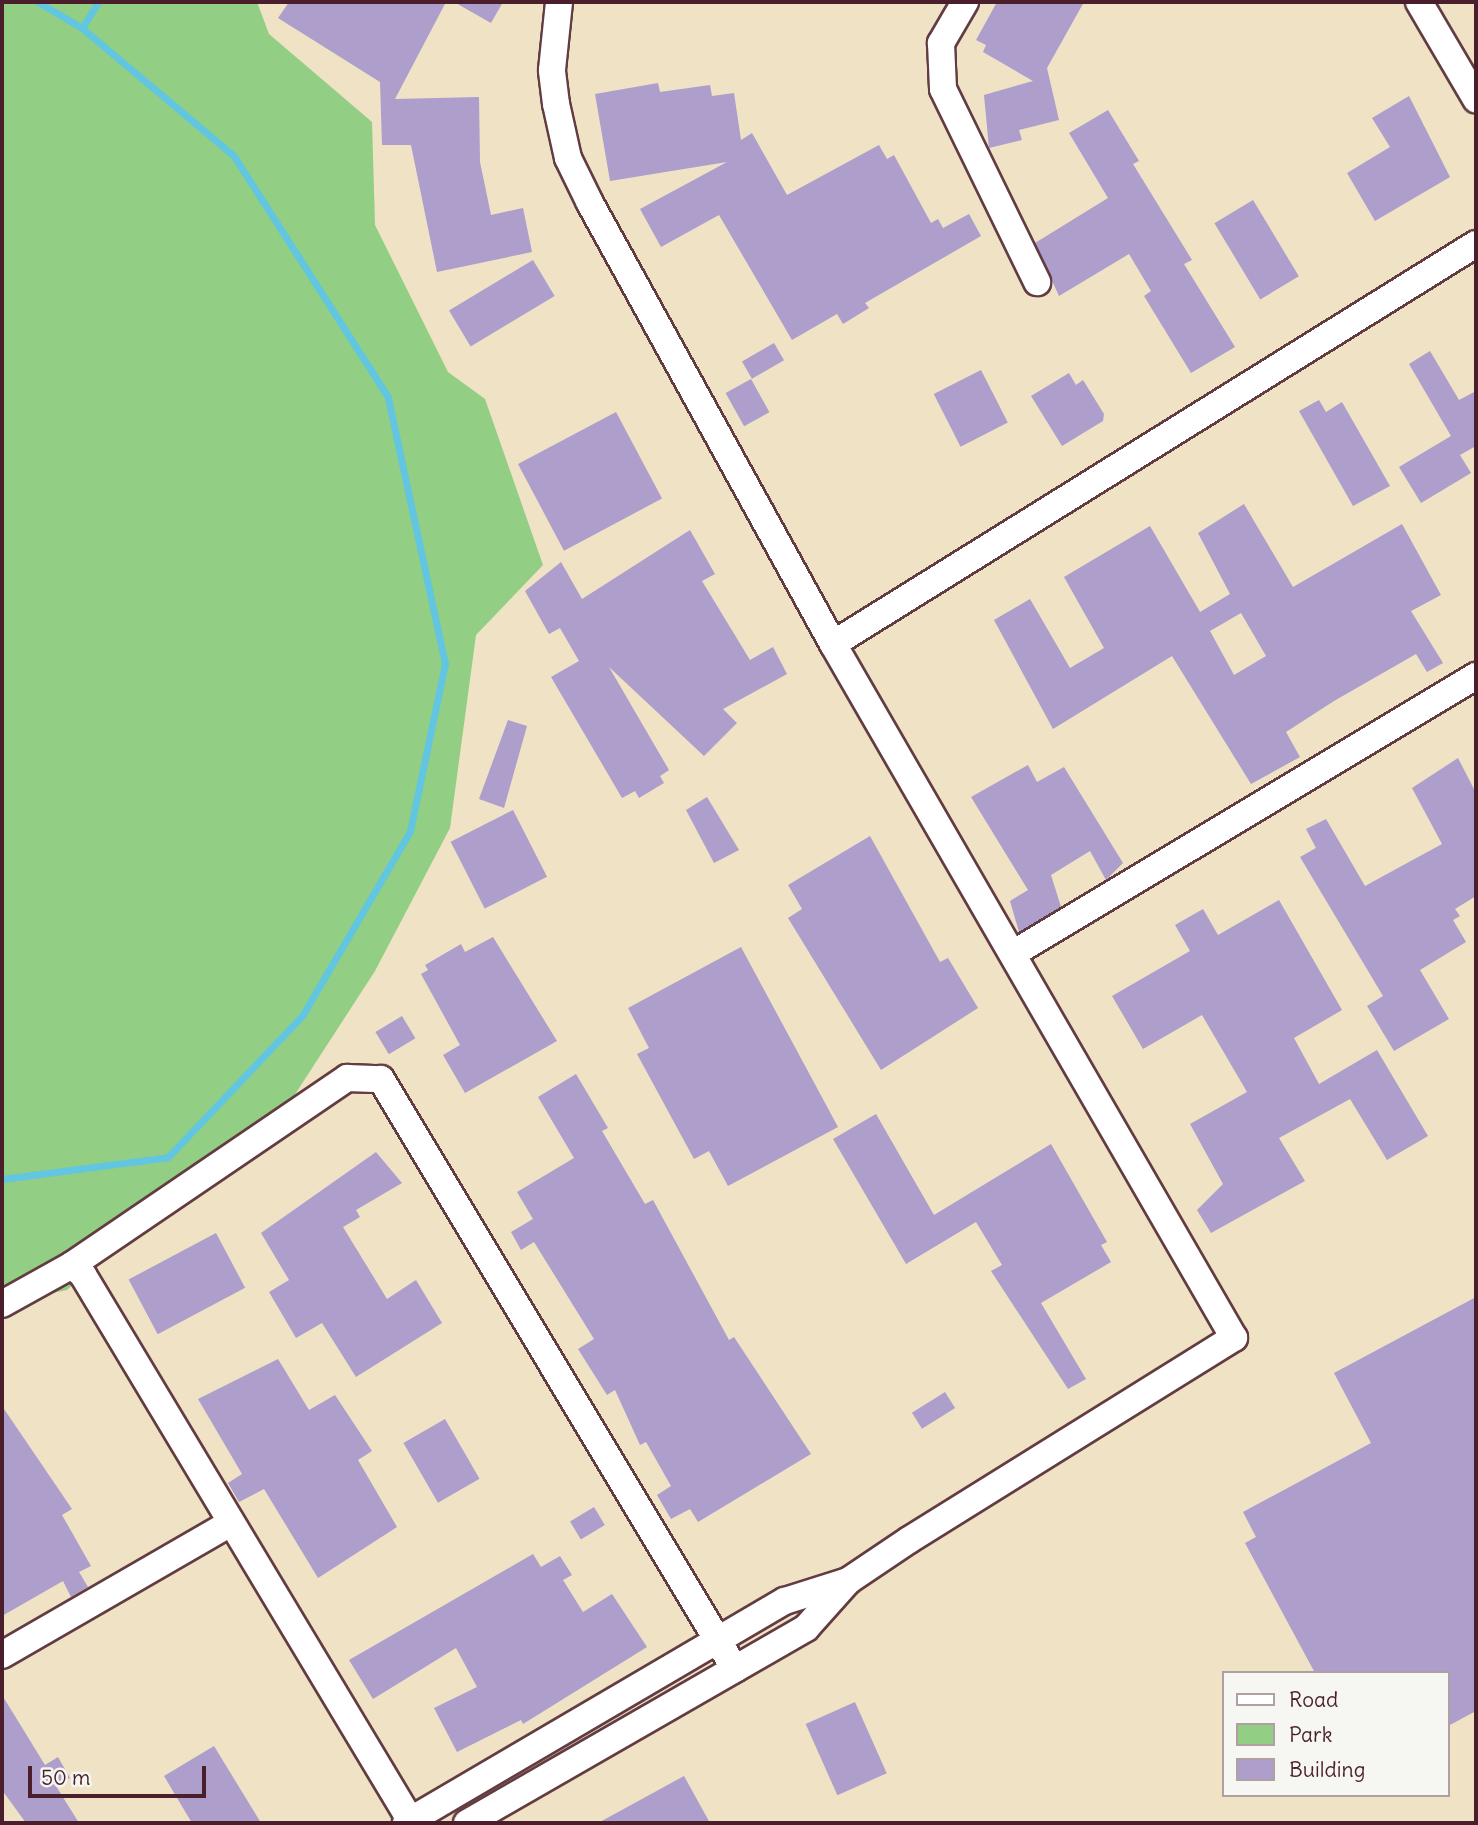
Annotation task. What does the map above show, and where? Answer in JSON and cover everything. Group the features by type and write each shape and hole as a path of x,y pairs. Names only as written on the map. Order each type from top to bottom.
{"street":[{"path":"467,1823 806,1628 848,1581 1234,1338 1014,953 833,644 568,158 552,70 559,2"},
{"path":"965,2 942,43 943,89 1037,282"},
{"path":"1419,2 1476,99"},
{"path":"833,644 1476,244"},
{"path":"1014,953 1476,676"},
{"path":"2,1304 72,1265 347,1078 381,1079 735,1669"},
{"path":"72,1265 232,1523 409,1822 809,1589 848,1581"},
{"path":"2,1655 232,1523"}],"green space":[{"path":"2,2 257,2 269,34 372,122 375,225 448,372 485,399 543,565 476,635 450,828 375,971 292,1099 67,1290 2,1303"}],"building":[{"path":"289,2 446,2 395,99 479,97 480,162 491,215 523,208 532,252 437,272 411,145 382,145 380,82 278,18"},
{"path":"454,2 503,2 491,23"},
{"path":"997,2 1084,2 1047,68 1059,120 1019,130 1022,140 989,148 984,95 1033,81 983,52 986,45 976,40"},
{"path":"658,83 660,92 710,85 712,96 734,93 741,140 752,133 787,195 879,145 887,159 894,155 931,223 938,219 943,228 969,214 981,236 865,303 869,308 843,324 837,314 792,340 719,215 661,247 640,209 727,162 610,181 595,94"},
{"path":"1409,96 1450,177 1375,221 1347,173 1390,147 1372,118"},
{"path":"1108,110 1139,161 1133,164 1192,260 1184,264 1235,347 1191,373 1144,296 1151,291 1129,254 1059,296 1035,243 1108,198 1069,133"},
{"path":"1253,200 1299,276 1260,299 1214,223"},
{"path":"533,260 555,296 471,346 449,310"},
{"path":"774,343 784,360 752,379 742,362"},
{"path":"1430,351 1459,400 1476,391 1476,446 1460,455 1471,473 1421,503 1399,467 1451,436 1409,364"},
{"path":"981,370 1008,423 961,447 934,394"},
{"path":"1069,373 1076,385 1083,380 1104,414 1103,421 1062,446 1031,396"},
{"path":"751,379 769,412 744,426 726,393"},
{"path":"1319,400 1326,412 1342,402 1390,486 1353,506 1299,411"},
{"path":"616,412 662,499 564,551 518,464"},
{"path":"1244,504 1293,587 1402,524 1441,595 1411,611 1443,663 1427,672 1416,654 1334,701 1286,732 1300,757 1251,784 1172,656 1053,729 994,620 1030,599 1070,668 1104,648 1064,577 1150,526 1200,612 1230,594 1198,533","holes":["1241,613 1266,656 1234,675 1210,631"]},
{"path":"690,530 715,574 702,581 750,660 773,647 787,674 723,709 737,723 704,756 609,667 669,770 660,776 664,783 639,798 635,791 622,798 551,677 579,661 560,628 549,634 525,591 561,562 582,599"},
{"path":"508,720 527,726 504,808 479,799"},
{"path":"1458,758 1476,793 1476,896 1455,909 1460,916 1453,920 1466,942 1420,970 1449,1019 1394,1051 1367,1006 1383,996 1300,857 1316,848 1306,829 1326,819 1365,886 1442,844 1412,788"},
{"path":"1028,765 1037,782 1064,767 1123,863 1106,880 1090,851 1051,875 1061,907 1019,932 1010,901 1028,890 971,797"},
{"path":"707,797 739,850 714,863 686,810"},
{"path":"513,810 547,877 485,909 451,842"},
{"path":"870,836 940,962 948,958 978,1008 881,1070 788,918 802,909 788,885"},
{"path":"1279,900 1342,1010 1294,1038 1319,1084 1377,1050 1428,1136 1387,1160 1350,1099 1279,1138 1305,1181 1211,1233 1197,1210 1223,1184 1190,1124 1247,1092 1202,1015 1143,1049 1112,996 1190,951 1175,925 1203,909 1218,935"},
{"path":"493,937 557,1041 465,1093 443,1055 460,1045 421,974 428,970 425,965 461,944 465,952"},
{"path":"741,947 838,1127 728,1186 709,1151 694,1159 637,1054 649,1048 628,1008"},
{"path":"402,1016 415,1038 389,1054 375,1032"},
{"path":"576,1074 608,1128 602,1131 645,1204 653,1200 729,1340 734,1337 811,1454 698,1522 690,1509 671,1519 657,1495 671,1486 646,1442 640,1445 615,1390 607,1395 578,1349 594,1339 534,1242 521,1250 511,1232 533,1219 517,1192 574,1158 538,1097"},
{"path":"876,1114 934,1215 1051,1144 1107,1242 1101,1245 1111,1262 1041,1303 1086,1379 1068,1389 991,1271 1002,1265 976,1222 906,1264 833,1139"},
{"path":"376,1152 402,1183 356,1210 360,1217 343,1227 387,1299 416,1280 442,1323 356,1377 322,1323 296,1338 269,1292 289,1280 261,1233"},
{"path":"216,1233 245,1288 158,1334 129,1279"},
{"path":"1476,1297 1476,1711 1450,1725 1450,1671 1314,1671 1245,1543 1256,1537 1243,1512 1371,1443 1334,1373"},
{"path":"278,1359 309,1410 335,1395 372,1451 358,1460 397,1527 318,1578 264,1489 239,1502 228,1483 242,1474 198,1399"},
{"path":"945,1392 955,1408 922,1429 912,1413"},
{"path":"2,1406 72,1509 62,1515 91,1566 79,1572 88,1587 71,1597 63,1581 2,1616"},
{"path":"445,1419 480,1479 438,1503 403,1443"},
{"path":"594,1507 605,1525 581,1539 570,1521"},
{"path":"533,1554 541,1567 560,1556 572,1575 563,1580 583,1612 612,1594 647,1647 523,1724 521,1720 457,1752 434,1708 477,1687 456,1648 373,1699 349,1660"},
{"path":"2,1695 45,1765 58,1757 70,1778 56,1786 79,1823 26,1823 2,1790"},
{"path":"855,1702 887,1773 837,1795 806,1724"},
{"path":"214,1746 261,1823 192,1823 164,1776"},
{"path":"684,1776 710,1823 598,1823"}],"waterway":[{"path":"2,1179 168,1157 302,1016 410,831 445,664 388,397 234,156 82,28 38,2"},
{"path":"82,28 98,2"}]}
